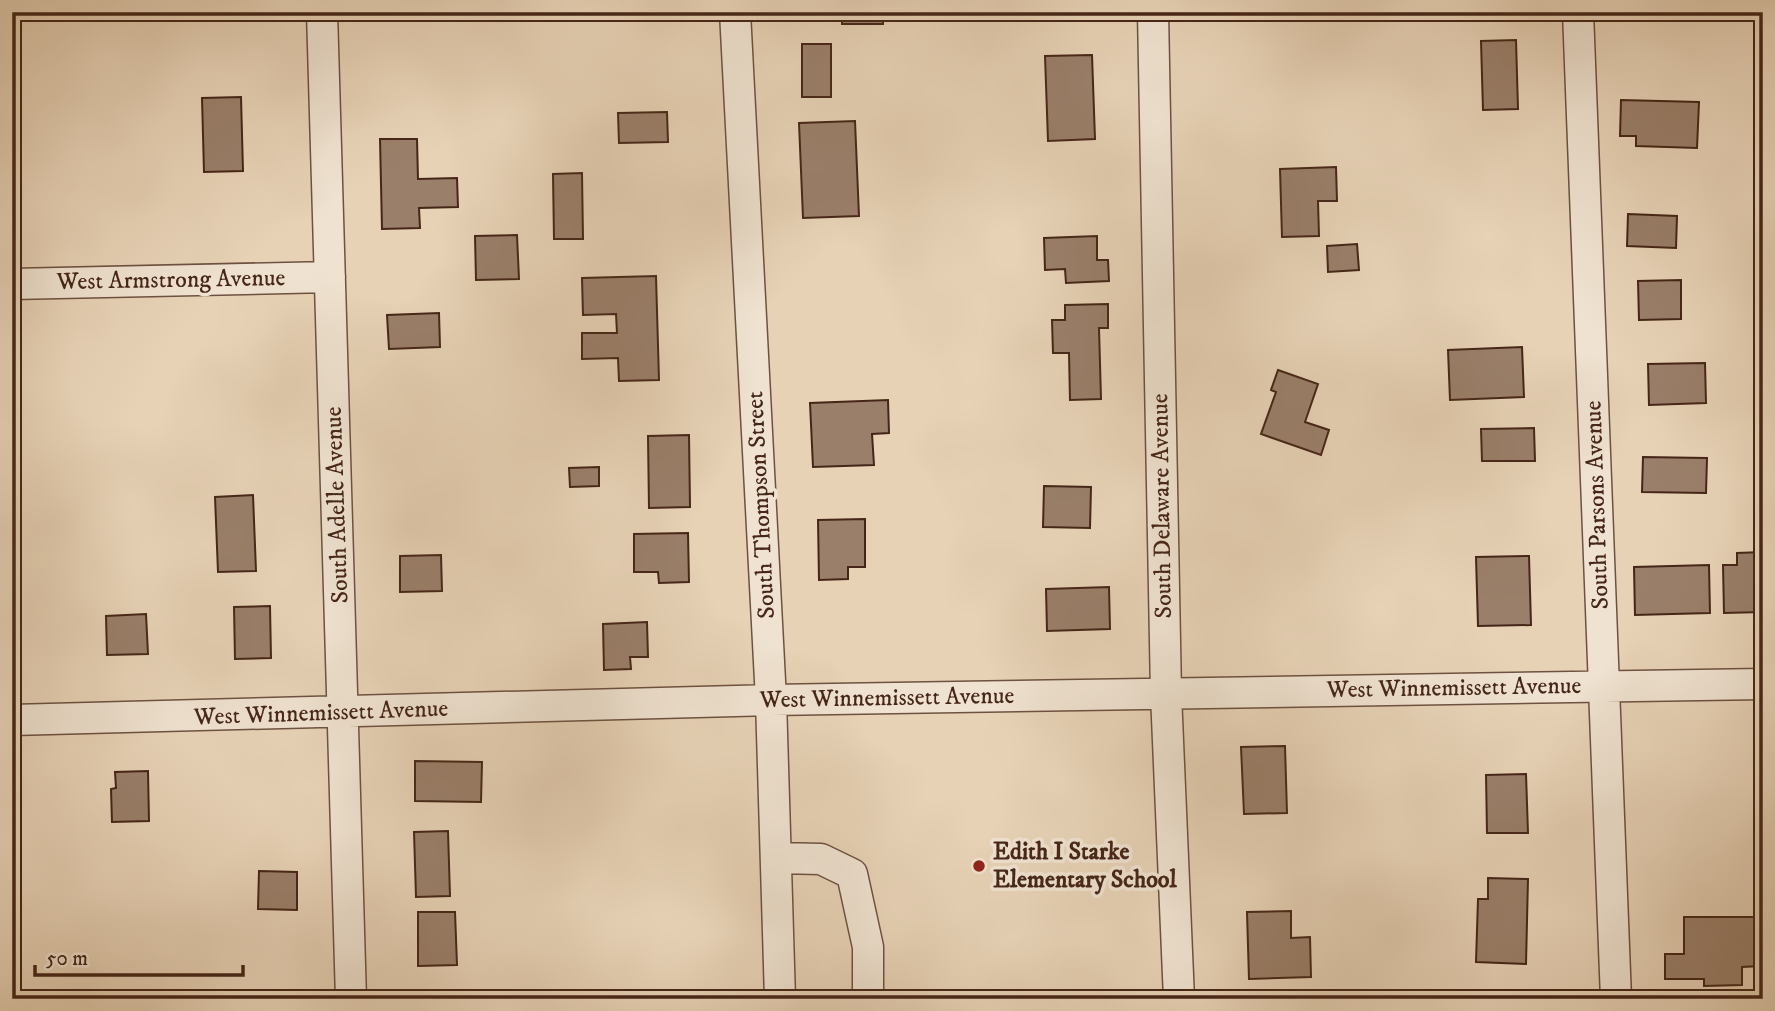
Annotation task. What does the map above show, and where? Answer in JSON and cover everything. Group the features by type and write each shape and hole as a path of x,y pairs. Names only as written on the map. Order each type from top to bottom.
{"street":[{"name":"South Adelle Avenue","path":"322,12 351,999"},
{"name":"South Thompson Street","path":"735,12 771,700 780,999"},
{"name":"South Delaware Avenue","path":"1153,12 1166,694 1179,999"},
{"name":"South Parsons Avenue","path":"1578,12 1616,999"},
{"name":"West Armstrong Avenue","path":"12,284 330,277"},
{"name":"West Winnemissett Avenue","path":"12,720 771,700 1763,684"},
{"path":"776,858 821,859 852,874 868,947 868,999"}],"building":[{"path":"193,12 234,12 234,20 193,20"},
{"path":"842,12 883,12 883,24 842,24"},
{"path":"1516,40 1518,109 1483,110 1481,41"},
{"path":"802,44 831,44 831,97 802,97"},
{"path":"1092,55 1095,139 1048,141 1045,56"},
{"path":"241,97 243,171 204,172 202,98"},
{"path":"1621,100 1699,102 1697,148 1636,146 1636,136 1620,136"},
{"path":"667,112 668,142 619,143 618,113"},
{"path":"855,121 859,216 803,218 799,123"},
{"path":"380,139 417,139 418,179 457,178 458,207 419,208 420,228 382,229"},
{"path":"1336,167 1337,201 1318,201 1319,236 1282,237 1280,169"},
{"path":"582,173 583,239 554,239 553,174"},
{"path":"1628,214 1677,216 1676,248 1627,246"},
{"path":"517,235 519,279 476,280 475,236"},
{"path":"1097,236 1097,260 1108,260 1109,281 1066,283 1065,269 1045,270 1044,238"},
{"path":"1357,244 1359,270 1328,272 1327,246"},
{"path":"656,276 659,380 619,381 618,358 582,359 582,333 617,333 616,314 583,315 582,278"},
{"path":"1681,280 1681,319 1639,320 1638,281"},
{"path":"1108,304 1108,328 1099,328 1101,399 1070,400 1069,353 1053,353 1052,320 1065,320 1065,305"},
{"path":"439,313 440,347 389,349 387,315"},
{"path":"1522,347 1524,397 1450,400 1448,350"},
{"path":"1705,363 1706,403 1649,405 1648,364"},
{"path":"1278,370 1318,384 1305,422 1329,430 1321,455 1261,434 1276,392 1271,390"},
{"path":"888,400 889,433 872,434 874,465 813,467 810,403"},
{"path":"1534,428 1535,461 1482,461 1481,429"},
{"path":"689,435 690,507 649,508 648,436"},
{"path":"1643,457 1707,458 1706,493 1642,492"},
{"path":"599,467 599,486 570,487 569,468"},
{"path":"1044,486 1091,487 1090,528 1043,527"},
{"path":"253,495 256,571 218,572 215,497"},
{"path":"865,519 865,567 848,567 848,579 819,580 818,520"},
{"path":"688,533 689,582 659,583 658,572 634,572 634,534"},
{"path":"1763,552 1763,612 1724,613 1723,565 1737,565 1737,553"},
{"path":"441,555 442,591 400,592 400,556"},
{"path":"1529,556 1531,625 1478,626 1476,557"},
{"path":"1709,565 1710,613 1635,615 1634,567"},
{"path":"1109,587 1110,629 1047,631 1046,589"},
{"path":"270,606 271,658 235,659 234,607"},
{"path":"146,614 148,654 107,655 106,616"},
{"path":"647,622 648,657 630,657 631,669 604,670 603,624"},
{"path":"1285,746 1287,813 1244,814 1241,747"},
{"path":"415,761 482,762 481,802 415,801"},
{"path":"148,771 149,821 112,822 111,789 116,788 115,772"},
{"path":"1526,774 1528,833 1487,833 1486,775"},
{"path":"448,831 450,896 416,897 414,832"},
{"path":"259,871 297,872 297,910 258,909"},
{"path":"1488,878 1528,879 1526,964 1476,962 1478,899 1488,899"},
{"path":"1291,911 1291,938 1310,937 1311,977 1249,979 1247,912"},
{"path":"418,912 455,912 457,965 418,966"},
{"path":"1684,917 1760,917 1761,966 1742,967 1742,985 1704,986 1704,979 1665,979 1665,954 1684,954"},
{"path":"472,995 472,999 433,999 433,996"}],"place":[{"name":"Edith I Starke Elementary School","path":"979,866"}]}
